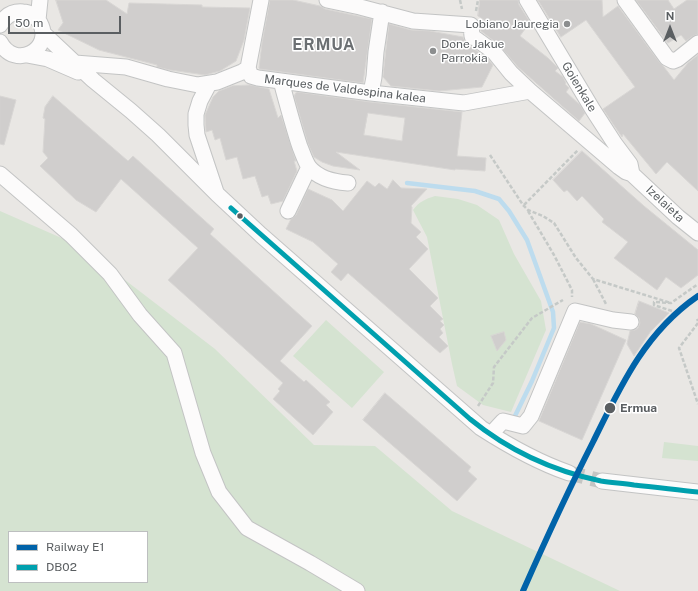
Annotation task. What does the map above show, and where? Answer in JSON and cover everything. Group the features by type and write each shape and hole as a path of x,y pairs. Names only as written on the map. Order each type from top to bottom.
{"street":[{"path":"1,45 8,52 20,56 34,52 39,47 42,40 40,0"},
{"path":"248,68 261,0"},
{"path":"327,0 367,4 382,12 413,21 471,24 472,36 494,52 511,73 530,91 619,167 632,174"},
{"name":"Goienkale","path":"527,0 593,110 630,164 632,174"},
{"path":"625,0 666,58 670,60 678,59 698,43"},
{"path":"371,93 382,12"},
{"path":"9,13 32,14 75,63 158,135 231,208 470,419 491,434 546,465 569,473"},
{"path":"27,55 48,59 66,66 93,80"},
{"name":"Marques de Valdespina kalea","path":"75,63 126,67 198,85 217,82 236,75 248,68 251,76 281,81 464,103 530,91"},
{"path":"281,81 296,136 309,167 319,176 336,182 348,182"},
{"path":"209,84 200,100 196,114 196,125 197,135 217,194"},
{"path":"288,211 309,167"},
{"path":"0,174 70,235 110,274 140,315 174,353 202,452 219,492 247,528 357,591"},
{"name":"Izelaieta","path":"632,174 678,217 698,233"},
{"path":"491,434 503,421 523,426 531,416 575,311 613,320 631,322"},
{"path":"602,481 698,492"}],"path":[{"path":"524,205 588,141"},
{"path":"490,155 528,210 554,255 572,290 575,311"},
{"path":"528,210 543,216 554,223 576,258 593,279 613,320"},
{"path":"593,279 671,303"},
{"path":"672,311 654,305 654,302 671,303 698,284"},
{"path":"470,419 493,383 494,368 532,318 560,302"},
{"path":"698,321 679,348 698,404"}],"green space":[{"path":"435,196 458,199 477,205 499,220 514,254 541,301 546,330 511,412 483,405 457,386 427,237 413,210 422,201"},
{"path":"0,211 82,247 215,349 314,445 375,446 452,511 620,591 0,591"},
{"path":"326,320 384,372 352,408 293,356"},
{"path":"664,442 698,446 698,461 662,458"}],"building":[{"path":"56,0 106,0 127,14 129,3 250,8 244,40 236,61 220,71 205,75 157,67 157,65 99,50 58,30 63,23"},
{"path":"270,0 293,0 320,6 325,9 372,19 363,83 260,69 262,43"},
{"path":"480,0 518,0 519,5 530,22 520,36 548,58 558,68 555,71 563,77 566,83 565,84 569,88 566,92 580,105 585,113 579,121 518,67 499,45 481,31 480,26 484,20 478,16"},
{"path":"538,0 602,0 603,17 618,6 674,80 688,63 698,55 698,191 667,162 656,174 623,134 622,137 603,109 635,87 586,20 561,37"},
{"path":"636,0 668,0 674,9 687,0 698,0 698,34 686,41 681,35 668,43"},
{"name":"Done Jakue Parrokia","path":"389,24 411,30 430,31 463,37 466,43 488,59 493,65 482,87 439,91 391,86 383,77"},
{"path":"250,85 269,89 278,118 281,115 296,161 294,161 297,171 283,201 271,204 268,195 262,197 255,176 243,179 237,157 226,160 220,138 215,140 212,130 206,132 205,115 213,97 219,91 232,86"},
{"path":"297,92 462,112 457,156 486,158 485,171 455,170 336,152 360,170 333,166 322,162 314,157 308,144 294,96","holes":["368,113 405,118 402,141 364,135"]},
{"path":"0,96 16,100 4,145 0,144"},
{"path":"53,96 128,161 133,156 214,229 210,234 312,326 280,361 304,382 306,380 330,402 326,405 333,412 313,435 273,399 280,391 278,389 283,383 168,280 198,248 121,179 96,212 76,200 40,166 48,158 43,152 45,119 43,118 45,107"},
{"path":"582,151 644,206 698,250 698,275 681,288 666,277 657,290 614,258 628,242 602,222 604,219 582,196 577,201 567,190 564,192 553,180"},
{"path":"393,180 401,188 427,189 411,206 411,223 421,232 416,237 428,249 409,269 438,298 430,306 443,319 440,321 444,325 440,329 443,333 439,337 448,346 440,353 348,273 341,281 331,272 338,264 313,242 286,229 291,219 296,215 308,189 332,200 343,211 367,181 375,187 379,183 387,189"},
{"path":"639,301 669,313 651,331 634,356 627,344 630,331 638,328 640,323 639,318 635,314"},
{"path":"580,322 591,324 626,340 582,440 539,421"},
{"path":"504,332 506,340 497,351 491,336"},
{"path":"385,393 471,467 468,471 477,479 457,501 363,420"}],"waterway":[{"path":"407,183 475,191 499,199 509,211 527,240 553,312 554,328 532,381 514,418"}],"tunnel":[{"path":"569,473 602,481"}],"rail line":[{"name":"E1","path":"523,591 548,535 624,381 636,362 663,326 679,310 698,296"}],"transit line":[{"name":"DB02","path":"231,208 470,419 515,450 548,465 583,477 605,482 698,492"}],"place":[{"name":"Lobiano Jauregia","path":"567,24"},
{"name":"Done Jakue Parrokia","path":"433,51"},
{"name":"Ermua","path":"610,408"}],"district":[{"name":"ERMUA","path":"324,45"}]}
